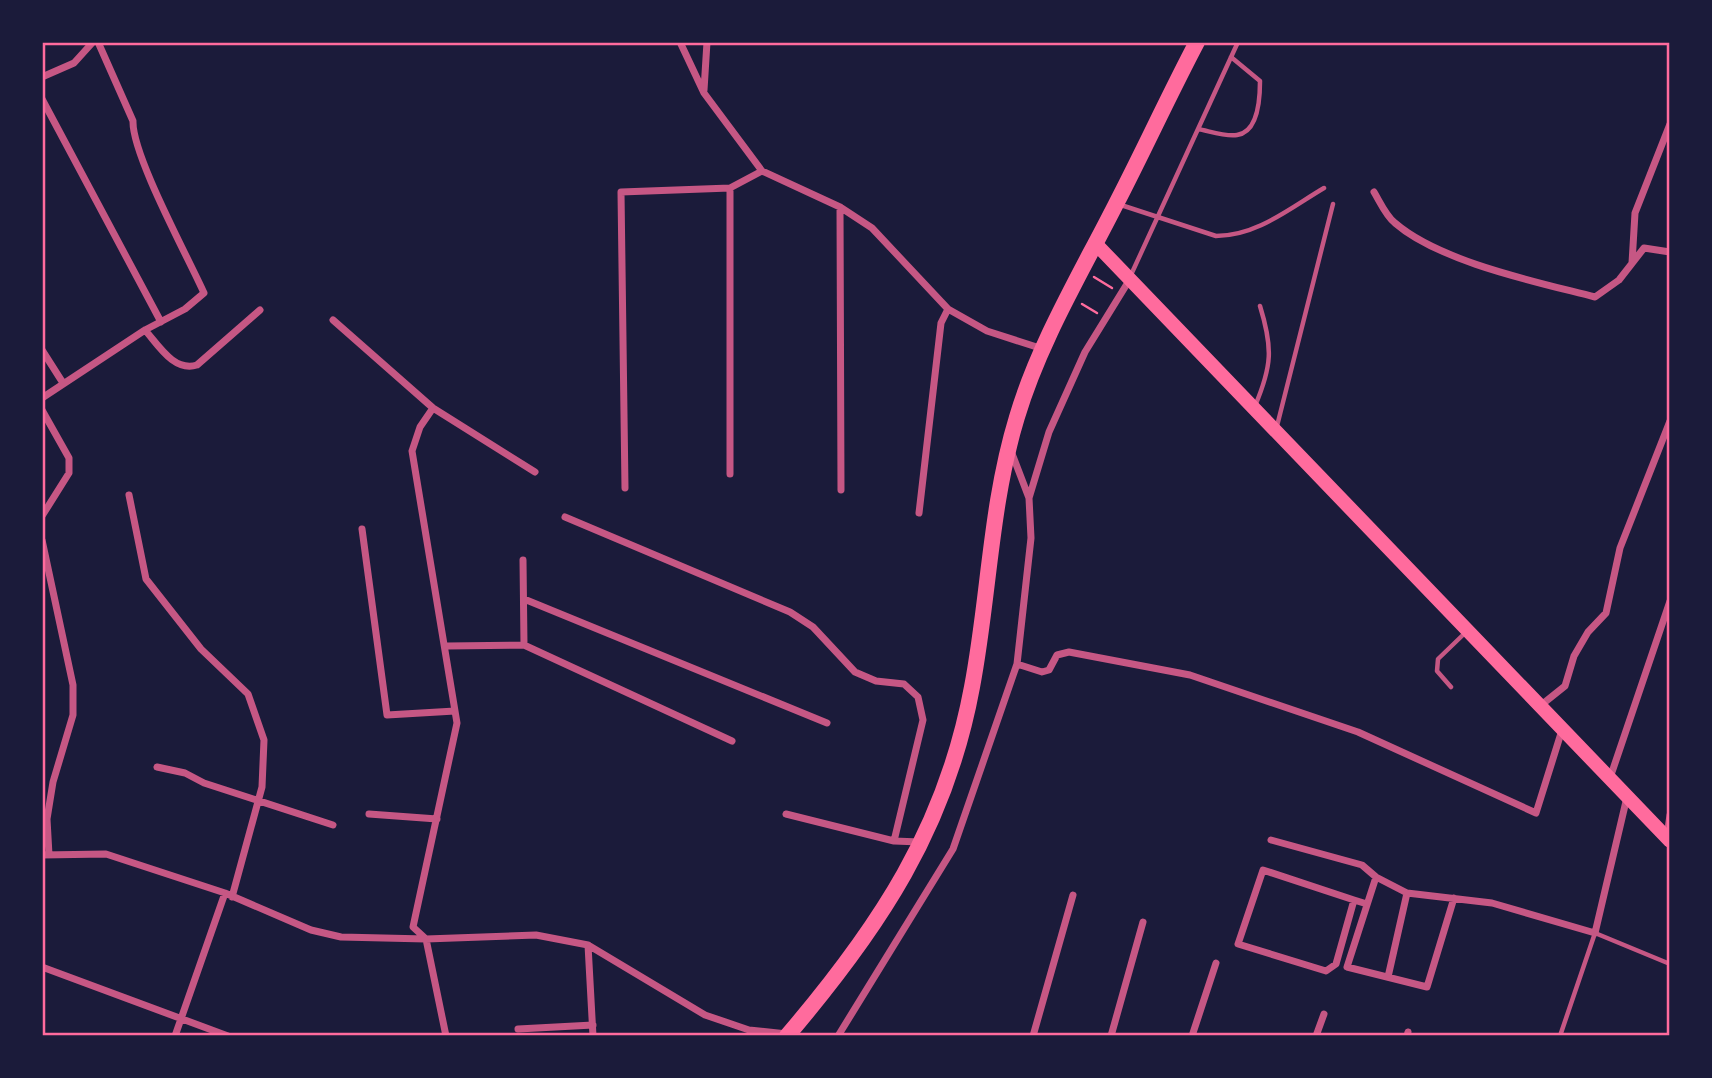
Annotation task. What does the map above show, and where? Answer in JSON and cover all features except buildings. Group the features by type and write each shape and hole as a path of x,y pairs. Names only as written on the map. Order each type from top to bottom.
{"main road":[{"path":"790,1035 851,957 924,841 945,794 961,745 983,622 998,495 1009,444 1029,380 1197,42"},
{"path":"1095,243 1668,839"}],"street":[{"path":"42,77 74,63 93,42"},
{"path":"42,398 145,330 185,309 204,293 132,134 133,121 98,42"},
{"path":"680,42 704,93 762,171 840,207 872,228 948,309 987,331 1043,349"},
{"path":"704,93 707,42"},
{"path":"42,99 161,322"},
{"path":"42,119 51,116"},
{"path":"1632,263 1635,213 1670,124"},
{"path":"625,488 621,192 730,188 762,171"},
{"path":"730,188 730,474"},
{"path":"1374,192 1392,222 1424,244 1526,279 1595,297 1619,280 1644,248 1670,252"},
{"path":"840,207 841,490"},
{"path":"1029,498 1049,432 1085,352 1130,278"},
{"path":"919,513 941,323 948,309"},
{"path":"145,330 177,365 187,368 197,365 260,310"},
{"path":"333,320 433,408 535,472"},
{"path":"42,351 62,383"},
{"path":"433,408 420,427 412,451 447,646 457,723 413,927 426,939 446,1036"},
{"path":"42,410 69,458 69,472 42,516"},
{"path":"1540,706 1565,686 1574,656 1588,632 1606,613 1620,548 1670,421"},
{"path":"838,1036 953,849 1017,664 1031,538 1029,498 1009,444"},
{"path":"129,495 146,579 201,649 248,694 264,740 262,787 229,895 175,1036"},
{"path":"565,517 790,612 813,627 855,672 876,681 904,684 918,696 923,720 894,841"},
{"path":"362,529 387,715 455,711"},
{"path":"42,540 73,685 73,715 53,782 45,855 106,854 229,895 312,930 341,937 426,939 536,935 588,945 705,1016 749,1030 790,1035"},
{"path":"523,560 524,645"},
{"path":"524,599 827,723"},
{"path":"1609,779 1670,601"},
{"path":"447,646 524,645 732,741"},
{"path":"1017,664 1042,672 1049,670 1057,655 1069,652 1190,675 1358,732 1536,813 1562,729"},
{"path":"157,767 185,773 204,783 333,825"},
{"path":"1271,840 1362,865 1376,877 1407,893 1492,903 1595,933 1627,796"},
{"path":"369,814 437,818"},
{"path":"786,814 894,841 915,844 924,841"},
{"path":"1668,839 1670,815"},
{"path":"1354,900 1336,964 1326,971 1238,944 1263,870 1367,904"},
{"path":"1376,877 1347,967 1427,987 1454,898"},
{"path":"1388,977 1407,893"},
{"path":"1033,1036 1073,895"},
{"path":"1111,1036 1143,922"},
{"path":"588,945 593,1036"},
{"path":"1192,1036 1216,963"},
{"path":"42,967 228,1036"},
{"path":"1316,1036 1324,1014"},
{"path":"518,1029 593,1025"}],"lane":[{"path":"1130,278 1238,42"},
{"path":"1198,129 1238,135 1248,130 1259,106 1260,81 1231,57"},
{"path":"1116,204 1216,236 1230,236 1249,233 1324,188"},
{"path":"1275,433 1334,204"},
{"path":"1253,410 1268,374 1270,353 1260,306"},
{"path":"1451,687 1437,671 1438,659 1468,631"},
{"path":"1560,1036 1595,933 1670,964"}],"path":[{"path":"1082,270 1115,290"}]}
